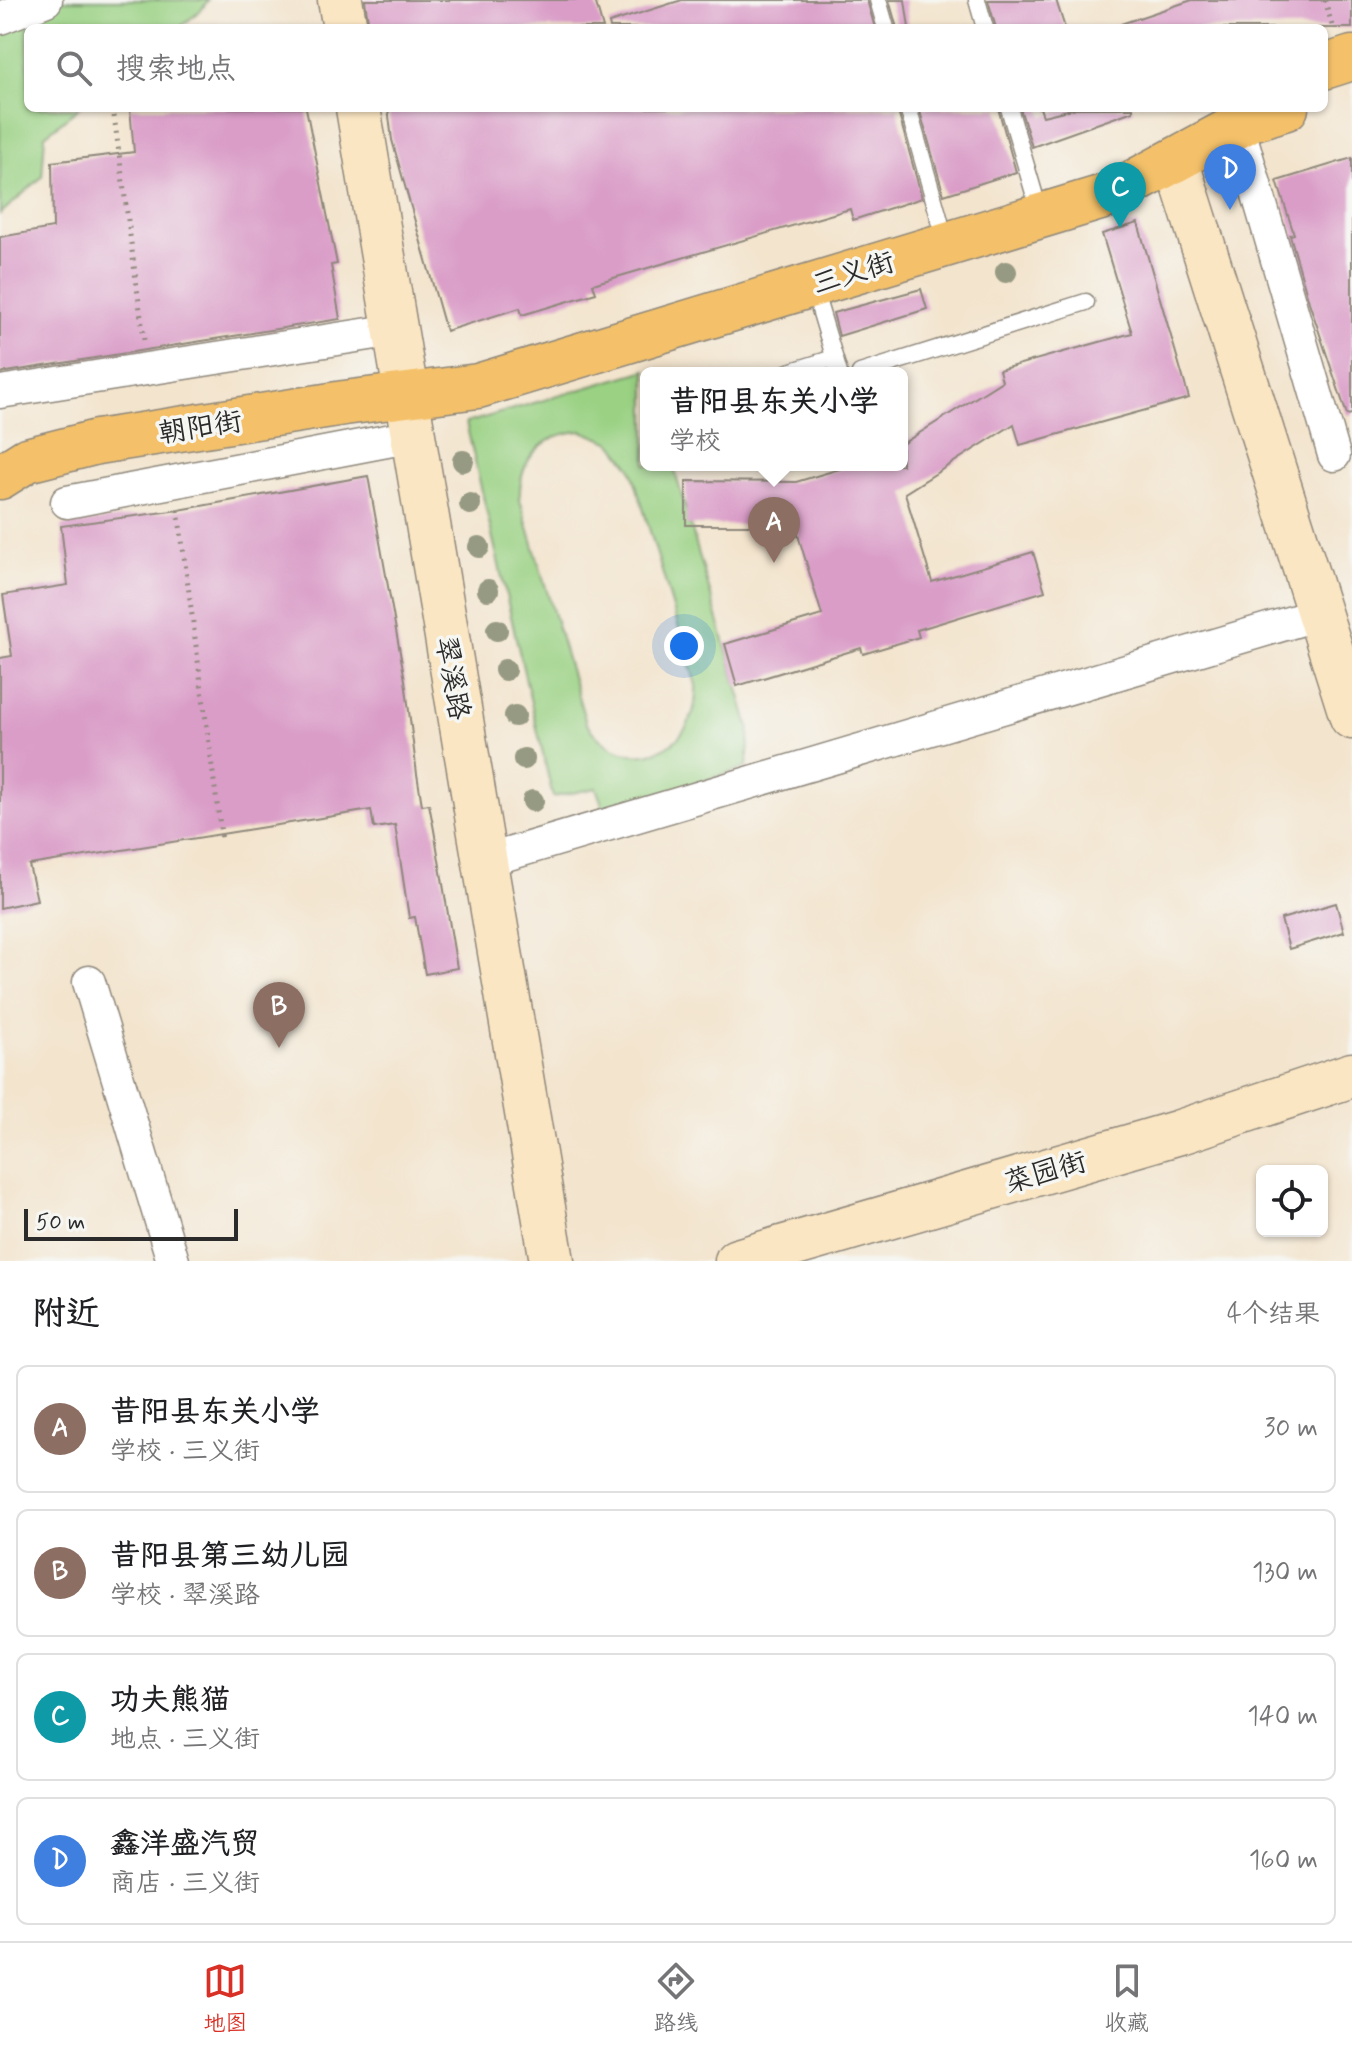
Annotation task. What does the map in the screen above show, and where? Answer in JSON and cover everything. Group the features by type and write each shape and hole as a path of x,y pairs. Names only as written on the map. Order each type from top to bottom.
{"main road":[{"path":"1328,66 1352,58"},
{"path":"1328,95 1352,88"},
{"name":"三义街","path":"404,383 486,355 1100,174 1226,117 1259,112"},
{"name":"三义街","path":"404,383 478,386 1110,195 1176,160 1226,117"},
{"name":"朝阳街","path":"0,442 17,431 81,414 341,375 404,383"},
{"name":"朝阳街","path":"0,477 27,460 97,442 344,403 404,383"}],"street":[{"path":"0,18 46,0"},
{"path":"340,0 344,24"},
{"name":"翠溪路","path":"359,112 485,861 545,1257"},
{"path":"1226,117 1334,455"},
{"path":"1176,160 1352,717"},
{"path":"0,392 147,369 404,383"},
{"path":"67,502 174,482 404,383"},
{"path":"485,861 1319,614"},
{"path":"89,982 173,1261"},
{"name":"菜园街","path":"737,1261 1180,1132 1352,1075"}],"lane":[{"path":"878,0 885,24"},
{"path":"977,0 984,24"},
{"path":"909,112 940,221"},
{"path":"1010,112 1034,193"},
{"path":"813,284 836,366"},
{"path":"879,367 1086,302"}],"path":[{"path":"114,112 147,369"},
{"path":"174,482 222,841"}],"green space":[{"path":"0,0 208,0 184,24 24,24 24,112 74,112 45,135 42,177 0,214"},
{"path":"640,372 640,471 675,471 750,730 747,767 605,812 596,788 553,797 466,423","holes":["582,431 612,443 631,468 696,685 694,709 686,728 673,742 657,751 639,754 620,751 602,741 586,723 520,500 523,472 535,451 544,443 568,433"]}],"building":[{"path":"365,0 595,0 602,24 368,24"},
{"path":"682,0 867,0 874,24 609,24"},
{"path":"889,0 905,0 908,24 896,24"},
{"path":"988,0 1056,0 1064,24 995,24"},
{"path":"1192,0 1352,0 1352,28 1328,28 1328,24 1121,24"},
{"path":"130,112 307,112 337,264 331,265 340,319 0,373 0,237 53,228 52,162 134,152"},
{"path":"388,112 898,112 922,198 853,220 850,209 593,284 596,293 522,315 520,308 446,331 392,140"},
{"path":"920,112 999,112 1016,172 944,195"},
{"path":"1021,112 1042,112 1043,116 1060,112 1130,112 1032,147"},
{"path":"1352,158 1352,414 1347,415 1309,302 1290,235 1294,234 1277,181"},
{"path":"1138,223 1189,398 1020,445 1014,424 905,493 932,582 1033,552 1045,591 917,630 919,637 863,654 861,648 737,686 725,644 822,615 795,525 686,525 686,481 796,482 833,471 908,471 908,440 1002,381 999,370 1132,333 1102,234"},
{"path":"921,289 927,309 839,336 833,313"},
{"path":"368,476 405,680 422,805 429,804 457,968 425,974 415,917 409,918 395,825 374,828 371,810 29,865 37,900 0,908 0,658 12,656 3,595 68,585 61,526 179,510"},
{"path":"1336,903 1344,932 1289,949 1281,919"}],"place":[{"name":"鑫洋盛汽贸","path":"1230,210"},
{"name":"功夫熊猫","path":"1120,228"},
{"name":"昔阳县东关小学","path":"774,563"},
{"name":"昔阳县第三幼儿园","path":"279,1048"}]}
